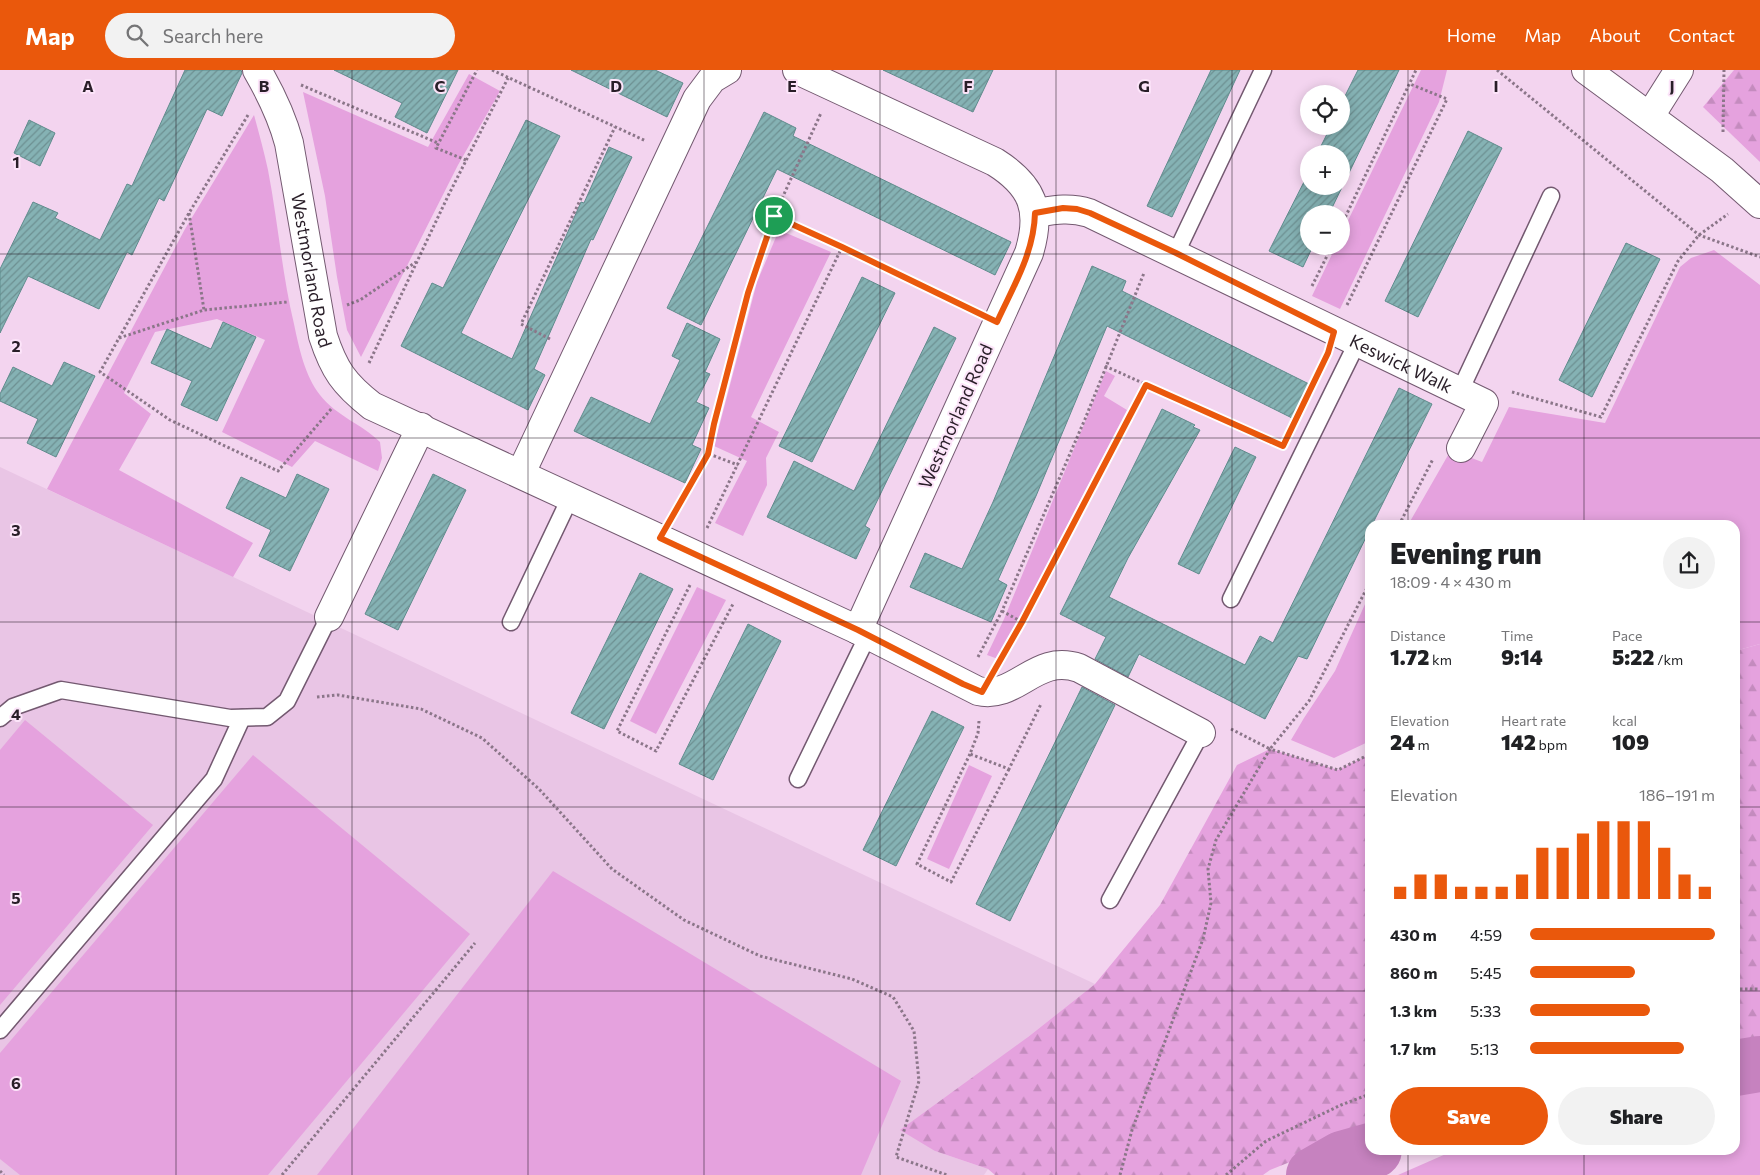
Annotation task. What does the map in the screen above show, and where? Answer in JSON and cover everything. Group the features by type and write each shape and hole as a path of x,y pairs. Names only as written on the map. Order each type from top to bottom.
{"street":[{"name":"Westmorland Road","path":"256,70 276,105 289,143 323,336 328,352 345,382 372,406 863,632 973,688"},
{"path":"521,473 697,99 712,79 725,70"},
{"name":"Westmorland Road","path":"797,70 995,162 1011,173 1024,188 1031,200 1035,213 1034,233 1029,253 997,322 863,632"},
{"path":"1586,70 1722,170 1760,204"},
{"path":"1650,116 1679,70"},
{"name":"Keswick Walk","path":"1035,213 1063,208 1077,209 1090,213 1484,403 1462,448"},
{"path":"328,617 421,427"},
{"path":"973,688 995,692 1004,690 1042,669 1063,664 1079,668 1201,733"}],"lane":[{"path":"1166,249 1263,70"},
{"path":"1460,391 1551,196"},
{"path":"1231,599 1346,338"},
{"path":"511,622 571,496"},
{"path":"0,718 13,708 62,690 230,718 267,717 287,701 328,617"},
{"path":"798,779 863,632"},
{"path":"0,1030 214,779 242,718"},
{"path":"1110,900 1201,733"}],"path":[{"path":"466,160 436,148 477,70"},
{"path":"492,70 646,141 673,149"},
{"path":"1350,207 1416,70"},
{"path":"1497,70 1699,235 1760,257"},
{"path":"1722,135 1724,70"},
{"path":"1346,338 1447,99 1410,84"},
{"path":"301,85 438,143"},
{"path":"660,538 708,454 748,293 774,216 820,114 836,88"},
{"path":"578,353 521,324 615,127"},
{"path":"189,213 204,310"},
{"path":"774,216 997,322"},
{"path":"1506,391 1601,417 1678,261 1699,235"},
{"path":"746,578 656,751 617,731 693,580 700,556 738,465 842,247"},
{"path":"1063,664 1042,701 951,882 917,864 970,754 978,733 973,688 1002,611 1085,420 1105,366 1166,249"},
{"path":"1296,312 1310,292 1328,255"},
{"path":"120,338 204,310 292,302 339,309 360,300 417,262"},
{"path":"1105,366 1283,446"},
{"path":"973,688 1022,622 1146,385"},
{"path":"708,454 738,465"},
{"path":"1402,520 1435,455"},
{"path":"1120,1175 1132,1130 1203,939 1211,903 1208,869 1216,840 1270,749 1309,701 1365,592"},
{"path":"1002,611 1022,622"},
{"path":"287,701 338,695 421,709 482,738 539,789 612,869 684,920 760,956 852,979 893,997 914,1031 919,1081 896,1157 947,1175"},
{"path":"1201,733 1208,717 1270,749 1338,770 1365,756"},
{"path":"970,754 1009,769"},
{"path":"282,1175 475,943"},
{"path":"1740,989 1760,989"},
{"path":"1226,1175 1266,1141 1341,1105 1365,1096"},
{"path":"0,1171 5,1175"}],"shaded area":[{"path":"0,467 1095,984 1028,1037 935,1151 988,1169 984,1175 0,1175"}],"green space":[{"path":"1421,70 1447,70 1439,102 1340,309 1312,296 1332,255 1350,255 1350,216"},
{"path":"1734,70 1760,70 1760,162 1703,107"},
{"path":"469,74 500,91 458,165 361,357 347,330 325,196 303,92 428,147"},
{"path":"254,115 268,170 290,305 306,371 326,402 380,442 382,458 378,471 315,441 292,467 222,432 265,340 217,319 155,332 124,393 151,414 119,470 253,543 233,577 47,489 185,229"},
{"path":"779,230 831,252 751,417 779,432 766,458 767,485 743,536 715,523 747,461 714,446 757,282"},
{"path":"1714,250 1760,285 1760,644 1740,650 1740,520 1411,520 1451,450 1482,462 1509,407 1605,423 1680,267 1691,258"},
{"path":"1106,371 1115,376 1104,396 1127,410 998,659 987,655 1004,619"},
{"path":"697,587 726,600 656,734 630,721"},
{"path":"1365,604 1365,743 1334,758 1291,740 1335,671"},
{"path":"1760,644 1760,1045 1740,1047 1740,650"},
{"path":"25,720 153,825 0,1005 0,750"},
{"path":"1270,749 1338,770 1365,756 1365,1132 1270,1170 1263,1175 995,1175 988,1169 935,1151 900,1130 1028,1037 1095,984 1160,905 1237,765"},
{"path":"253,755 470,934 268,1175 20,1175 0,1159 0,1053"},
{"path":"969,765 992,776 949,869 927,859"},
{"path":"553,871 901,1081 861,1175 317,1175"},
{"path":"1760,1080 1760,1175 1398,1175 1444,1155 1740,1155 1740,1084"}],"building":[{"path":"185,70 241,70 242,73 222,116 207,109 164,201 159,198 132,255 127,252 99,309 28,276 0,333 0,269 33,202 58,213 55,218 100,240 127,184 132,186"},
{"path":"334,70 458,70 427,133 395,117 402,103"},
{"path":"571,70 655,70 683,83 667,117"},
{"path":"883,70 993,70 973,112"},
{"path":"1211,70 1240,70 1172,217 1147,206"},
{"path":"1358,70 1399,70 1350,171 1350,145 1322,145 1326,135 1350,135 1350,86"},
{"path":"764,112 796,128 793,136 1011,242 995,275 777,169 701,325 667,308"},
{"path":"29,120 55,133 40,166 14,153"},
{"path":"526,120 560,136 461,333 512,359 581,202 584,203 609,147 632,157 593,240 591,239 534,369 545,375 528,410 401,346 432,283 443,288"},
{"path":"1468,131 1502,148 1418,317 1385,301"},
{"path":"1300,190 1300,195 1338,195 1333,205 1300,205 1300,255 1309,255 1303,267 1269,251"},
{"path":"1626,243 1660,259 1592,397 1559,380"},
{"path":"1092,266 1126,281 1122,291 1309,384 1292,418 1107,326 1036,496 998,580 1007,585 991,622 910,587 925,553 962,569 993,502"},
{"path":"862,277 895,293 812,462 779,446"},
{"path":"223,322 256,337 217,421 181,405 192,381 151,363 167,329 211,349"},
{"path":"687,323 720,339 705,372 710,374 696,402 709,408 692,445 701,449 685,483 574,431 591,397 650,424 680,360 672,356"},
{"path":"934,327 956,338 865,526 870,529 856,559 767,517 794,461 854,491"},
{"path":"64,362 95,376 56,457 27,443 38,419 0,401 0,394 13,367 52,386"},
{"path":"1399,388 1432,404 1374,520 1365,520 1365,539 1307,659 1298,656 1265,719 1139,654 1128,677 1095,659 1106,637 1060,614 1162,409 1195,425 1193,427 1200,430 1128,558 1109,597 1245,665 1260,636 1273,643"},
{"path":"1235,447 1256,457 1199,574 1178,564"},
{"path":"297,474 329,489 290,571 259,556 271,530 226,508 241,477 286,498"},
{"path":"433,474 466,490 398,630 365,614"},
{"path":"640,573 673,589 604,729 571,713"},
{"path":"748,624 781,641 713,780 679,764"},
{"path":"1082,687 1115,705 1010,921 976,904"},
{"path":"932,711 964,727 896,866 863,850"}],"waterway":[{"path":"1740,1067 1760,1064"},
{"path":"1314,1175 1342,1159 1365,1153"}],"route":[{"path":"1063,208 1077,209 1090,213 1176,253 1334,332 1328,353 1283,446 1146,385 1022,622 982,692 858,630 660,538 708,454 748,293 774,216 997,322 1029,253 1035,227 1035,213 1063,208"}]}
